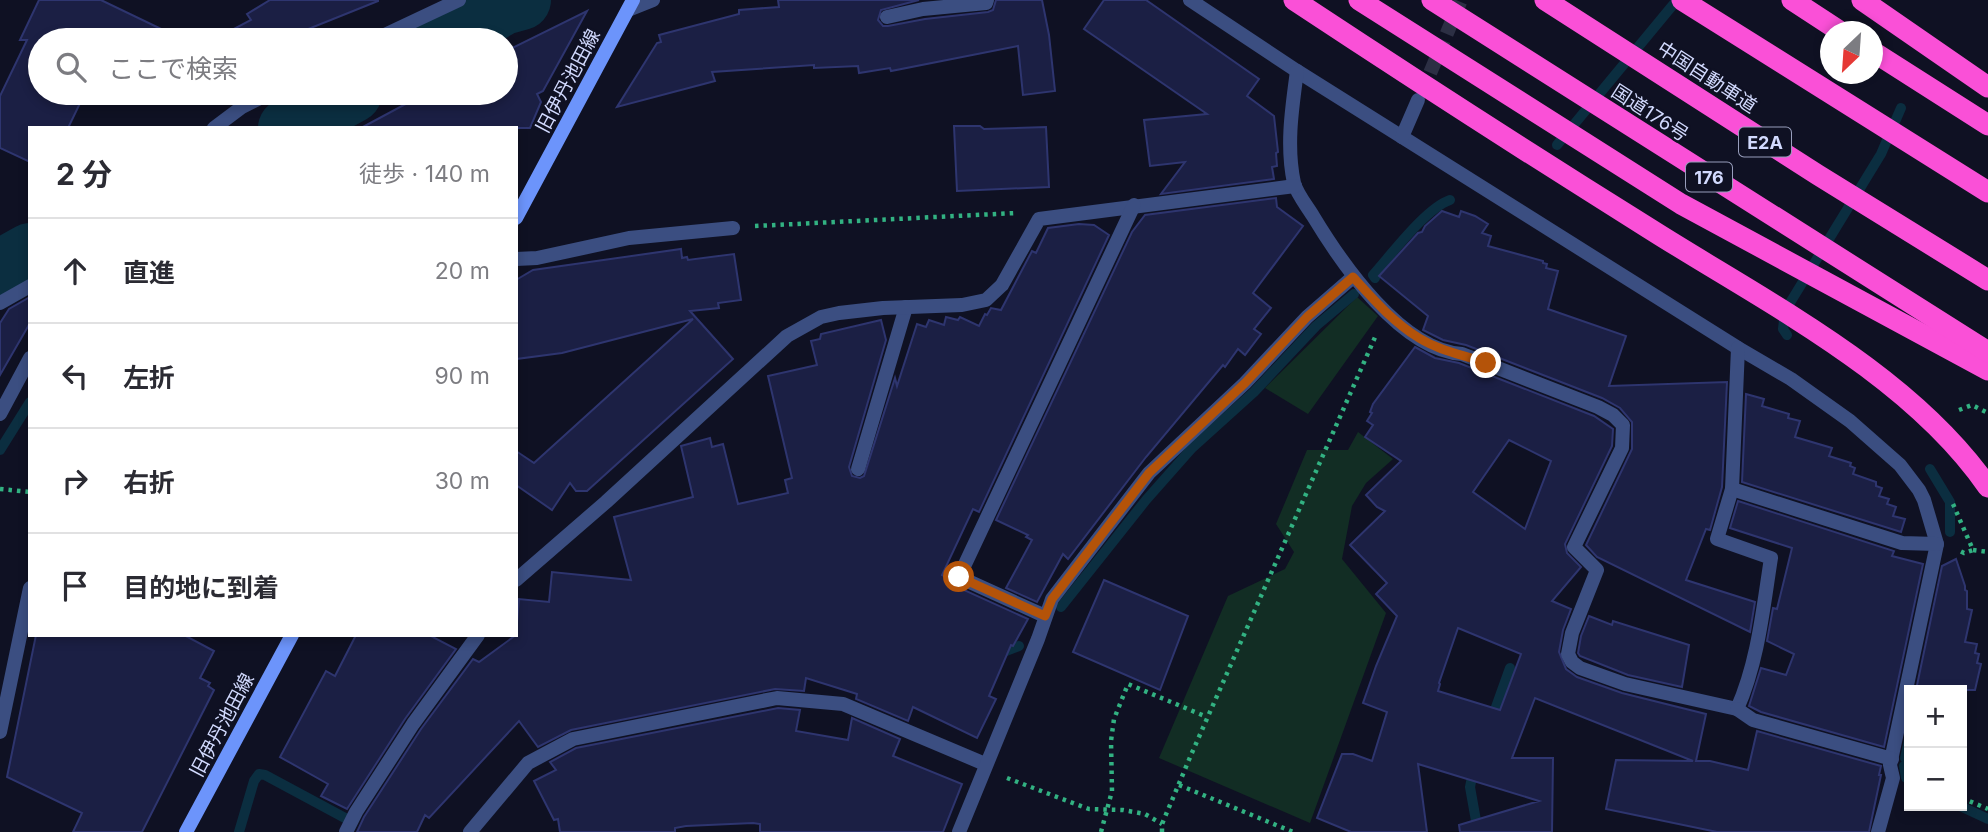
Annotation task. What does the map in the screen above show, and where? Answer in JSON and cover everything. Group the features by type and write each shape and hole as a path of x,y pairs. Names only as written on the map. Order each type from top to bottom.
{"highway":[{"path":"1294,0 1552,168 1817,333 1876,374 1922,410 1958,447 1988,487"},
{"path":"1359,0 1681,204 1988,370"},
{"name":"国道176号","path":"1432,0 1988,352"},
{"name":"中国自動車道","path":"1545,0 1818,175 1988,279"},
{"path":"1682,0 1988,192"},
{"path":"1792,0 1824,21"},
{"path":"1862,0 1988,87"},
{"path":"1883,58 1988,125"}],"street":[{"path":"400,28 459,0"},
{"path":"631,5 653,0"},
{"path":"887,17 923,9 986,3 987,0"},
{"path":"1190,0 1297,71 1791,379 1850,421 1900,465 1924,500 1937,544 1890,765 1893,778 1878,832"},
{"name":"旧伊丹池田線","path":"518,214 631,5"},
{"path":"1297,71 1289,126 1295,186 1353,277 1386,312 1419,338 1598,407 1613,415 1623,425 1622,448 1574,547 1597,570 1572,633 1569,654 1572,662 1625,684 1737,709 1753,720 1892,758"},
{"path":"1402,136 1418,100"},
{"path":"218,126 246,105"},
{"path":"518,578 607,502 787,336 821,317 906,307 962,305 986,300 1002,285 1039,219 1295,186"},
{"path":"1045,616 959,577 1135,205"},
{"path":"518,259 537,258 629,238 733,228"},
{"path":"959,832 1052,599 1149,473 1245,383 1307,317 1353,277"},
{"path":"0,303 28,287"},
{"path":"858,469 906,307"},
{"path":"1737,709 1744,694 1759,633 1771,558 1717,540 1732,489 1738,348"},
{"path":"0,414 28,362"},
{"path":"1732,489 1902,543 1937,544"},
{"path":"0,732 28,598"},
{"name":"旧伊丹池田線","path":"186,832 291,637"},
{"path":"346,832 413,724 477,637"},
{"path":"470,832 528,763 573,739 777,698 843,704 985,764"}],"path":[{"path":"733,228 1026,212 1039,219"},
{"path":"1161,832 1207,717 1386,312"},
{"path":"1977,407 1988,413"},
{"path":"0,489 28,492"},
{"path":"1973,550 1988,552"},
{"path":"1101,832 1112,790 1111,741 1114,719 1128,684 1207,717"},
{"path":"985,764 1010,780 1089,809 1145,814 1162,824"},
{"path":"1179,785 1293,832"},
{"path":"1967,800 1988,809"}],"green space":[{"path":"1357,297 1378,316 1308,414 1265,388"},
{"path":"1358,432 1393,459 1366,483 1352,506 1342,559 1386,613 1310,823 1159,758 1228,596 1285,569 1294,552 1276,524 1307,450 1348,450"}],"building":[{"path":"39,0 101,0 159,28 28,28 28,105 79,105 69,126 28,126 28,161 0,148 0,96 27,40 20,40"},
{"path":"270,0 378,0 311,28 236,28 251,20 247,14"},
{"path":"778,0 919,0 881,10 878,20 883,26 888,26 988,12 993,10 996,0 1042,0 1055,91 1023,95 1018,46 891,71 890,68 859,73 858,66 814,68 814,65 712,72 715,81 617,107 657,43 661,42 659,35 739,14 739,10 779,7"},
{"path":"1104,0 1146,0 1259,79 1247,96 1274,116 1278,152 1277,166 1272,167 1274,179 1161,194 1185,162 1150,166 1144,120 1207,114 1084,29"},
{"path":"587,11 543,91 537,94 541,102 530,128 365,126 404,105 518,105 518,45"},
{"path":"954,126 980,126 984,129 1046,127 1049,187 957,191"},
{"path":"1276,198 1277,207 1303,226 1253,293 1271,308 1254,329 1261,334 1245,355 1238,349 1225,367 1223,365 1146,457 1068,559 1063,554 1037,602 1006,588 1032,540 1026,537 1028,535 996,520 1132,232 1145,215"},
{"path":"1442,211 1459,217 1461,211 1475,216 1488,224 1482,233 1491,236 1488,246 1543,261 1547,264 1546,268 1558,271 1548,309 1626,336 1609,386 1727,382 1722,487 1710,530 1706,529 1686,580 1755,602 1750,632 1597,557 1586,545 1632,449 1632,422 1620,408 1602,398 1466,345 1443,340 1423,330 1428,316 1379,276"},
{"path":"1094,225 1109,235 979,512 973,509 942,575 950,579 955,586 1028,619 1013,646 1011,645 989,696 996,699 977,738 913,707 908,721 856,699 857,694 806,678 804,691 775,689 571,730 538,747 519,721 429,818 425,815 417,832 357,832 421,729 473,659 479,662 513,637 518,637 519,599 549,602 552,572 631,580 614,517 693,497 681,446 710,438 712,447 723,444 738,504 788,493 785,480 792,478 768,376 817,365 811,341 820,339 821,334 881,320 886,340 849,467 852,476 864,476 895,378 897,386 917,324 926,327 929,320 944,325 946,317 958,320 960,317 979,326 991,308 1001,310 1032,251 1036,253 1048,228"},
{"path":"681,249 682,258 687,257 688,260 734,254 741,300 718,303 719,308 690,311 733,359 587,491 576,491 570,483 552,510 518,486 518,452 534,463 693,319 562,353 518,359 518,279 533,270"},
{"path":"28,298 28,326 0,375 0,323 9,309"},
{"path":"1415,347 1435,358 1459,363 1594,416 1613,429 1612,446 1565,544 1567,553 1581,567 1552,601 1571,609 1559,652 1566,669 1577,677 1622,693 1706,714 1696,761 1710,761 1748,770 1757,731 1881,766 1869,832 1717,832 1606,809 1616,760 1693,761 1535,698 1512,758 1553,758 1552,832 1460,832 1459,825 1539,801 1418,764 1427,832 1351,832 1317,818 1342,754 1353,754 1372,761 1387,712 1363,703 1397,616 1376,594 1387,583 1350,545 1385,511 1366,495 1401,461 1365,437 1373,425 1367,421 1373,404","holes":["1509,440 1551,461 1525,529 1473,492","1458,628 1521,654 1500,710 1438,691"]},
{"path":"1746,394 1764,399 1762,406 1789,414 1788,418 1800,421 1795,437 1832,448 1829,456 1851,463 1850,466 1855,468 1853,474 1876,482 1876,486 1882,488 1879,496 1889,499 1887,504 1896,507 1893,516 1905,519 1901,532 1742,482"},
{"path":"1738,501 1894,551 1892,556 1923,564 1884,747 1761,712 1749,706 1761,668 1786,675 1794,654 1767,641 1773,608 1777,609 1792,548 1730,528"},
{"path":"1956,559 1967,591 1967,609 1972,610 1965,642 1977,644 1977,663 1981,664 1975,690 1967,690 1967,685 1917,685 1942,566"},
{"path":"1104,580 1188,616 1160,690 1073,652"},
{"path":"1589,616 1612,625 1613,621 1689,645 1682,687 1628,675 1580,656 1578,653 1581,636"},
{"path":"36,637 188,637 214,651 200,678 210,683 208,686 214,690 142,832 73,832 82,813 7,777"},
{"path":"355,637 433,637 456,649 405,719 347,809 321,796 328,784 280,757 326,671 335,676"},
{"path":"778,708 800,710 796,731 848,740 852,718 900,739 893,756 962,784 943,832 760,832 760,824 753,823 686,826 675,828 675,832 560,832 558,819 554,820 534,781 556,770 550,762 576,748"}],"waterway":[{"path":"464,28 503,5 521,0"},
{"path":"1557,145 1677,0"},
{"path":"292,126 330,105"},
{"path":"1787,335 1783,329 1785,311 1881,154 1901,108"},
{"path":"1375,278 1373,275 1420,222 1430,212 1450,200"},
{"path":"0,270 28,254"},
{"path":"1061,607 1146,500 1192,448 1254,392 1316,326 1354,294"},
{"path":"0,450 28,405"},
{"path":"1930,469 1950,502 1950,532"},
{"path":"998,654 1019,646"},
{"path":"1491,721 1510,668"},
{"path":"1474,767 1470,787 1478,832"},
{"path":"239,832 254,781 259,774 345,818"},
{"path":"1967,809 1988,819"}],"tunnel":[{"path":"1422,92 1461,0"}],"route":[{"path":"959,577 1045,616 1052,599 1149,473 1245,383 1307,317 1353,277 1386,312 1419,338 1453,353 1486,363"}]}
